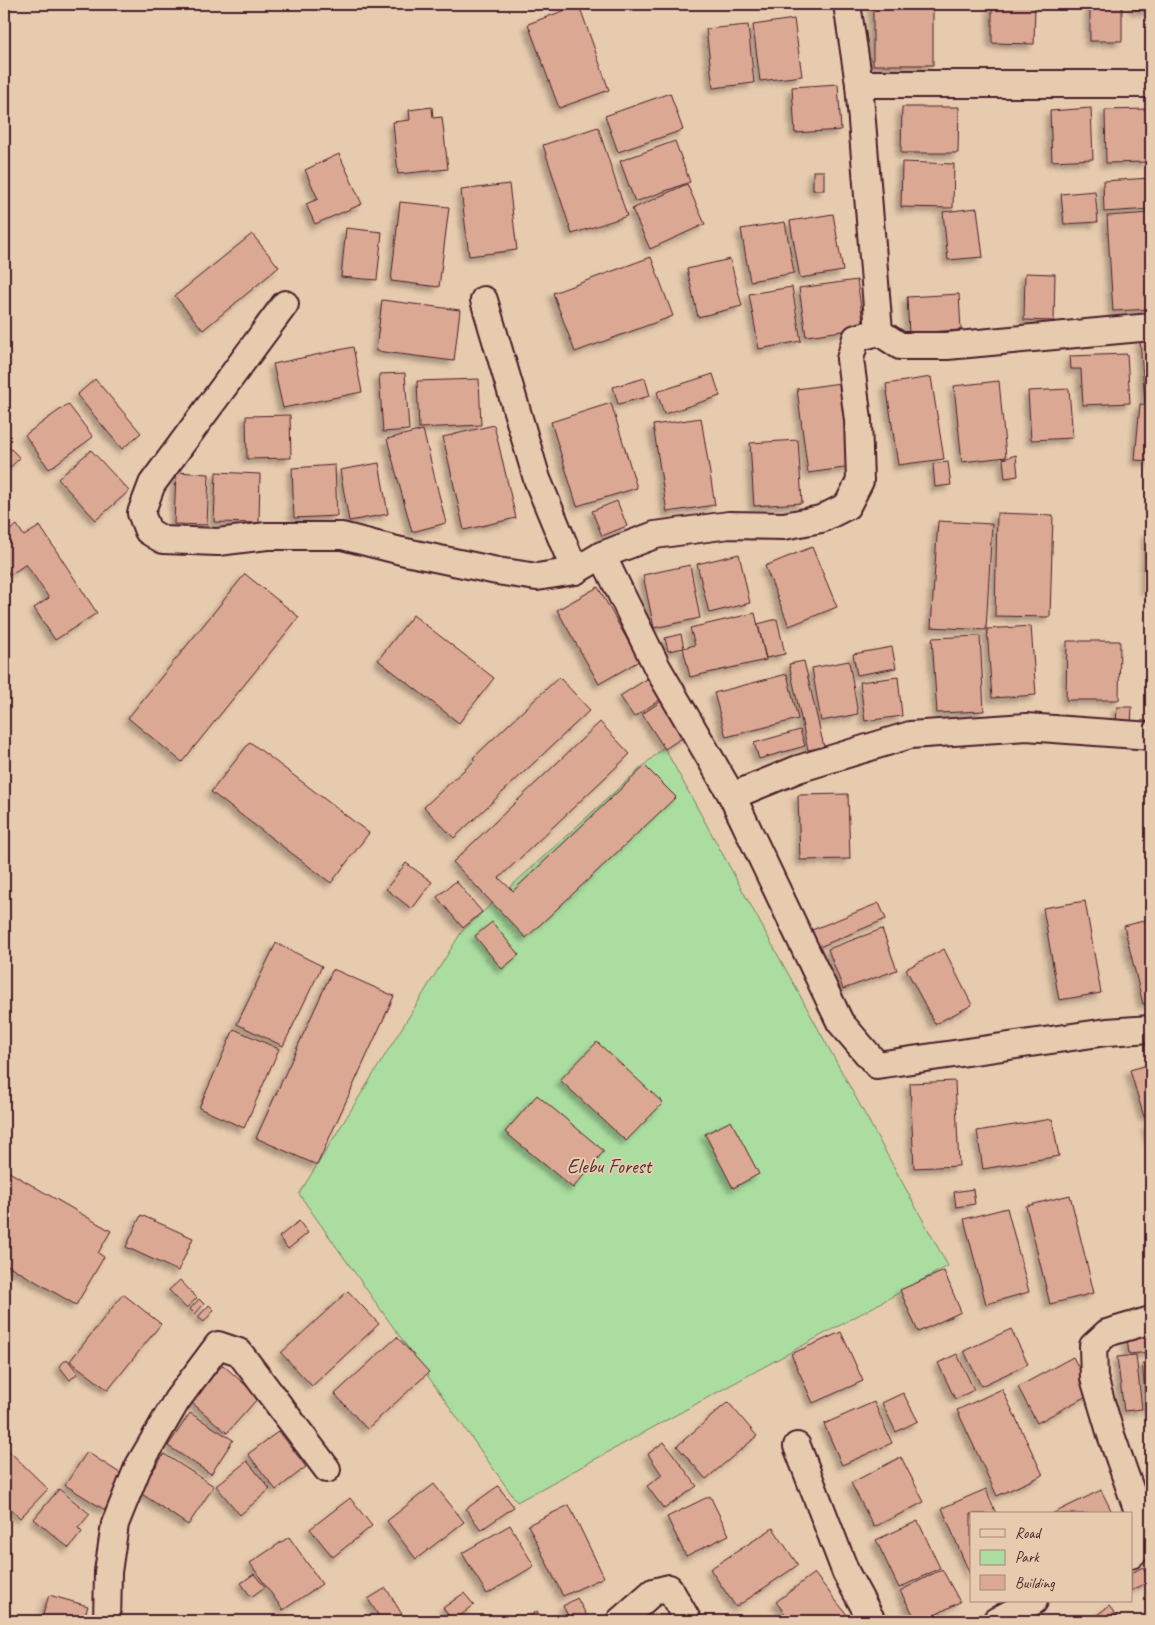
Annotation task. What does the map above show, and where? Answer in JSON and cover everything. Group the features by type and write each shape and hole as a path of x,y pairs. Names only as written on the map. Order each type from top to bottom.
{"street":[{"path":"847,4 859,84 879,332"},
{"path":"859,84 1151,84"},
{"path":"484,300 536,479 575,571"},
{"path":"285,304 152,484 141,513 148,531 163,540 218,542 267,536 342,536 497,572 536,577 575,571 602,555 655,535 729,526 784,526 821,519 847,506 860,481 858,420 850,360 856,338 879,332 900,346 947,346 1151,327"},
{"path":"602,555 658,667 732,796 840,1022 877,1066 1108,1032 1151,1029"},
{"path":"732,796 798,769 910,735 1026,727 1151,736"},
{"path":"1132,1554 1138,1548 1141,1520 1110,1435 1094,1378 1093,1346 1107,1333 1151,1320"},
{"path":"107,1621 108,1572 115,1524 138,1467 177,1400 218,1345 239,1352 327,1470"},
{"path":"797,1446 846,1573 872,1621"},
{"path":"620,1621 653,1592 669,1588 688,1621"},
{"path":"996,1621 1032,1602"}],"green space":[{"name":"Elebu Forest","path":"664,747 948,1266 517,1502 299,1194 462,931"}],"building":[{"path":"873,4 933,4 933,65 873,65"},
{"path":"992,4 1035,4 1034,44 992,43"},
{"path":"1090,4 1122,4 1122,41 1090,41"},
{"path":"1134,4 1151,4 1151,11 1133,9"},
{"path":"579,5 609,90 559,108 528,24"},
{"path":"794,19 802,76 760,81 753,25"},
{"path":"748,25 754,83 713,88 706,29"},
{"path":"838,84 841,130 795,133 792,87"},
{"path":"670,93 683,130 618,152 605,116"},
{"path":"432,107 433,118 442,117 448,169 398,174 393,122 410,120 409,110"},
{"path":"902,107 959,107 958,153 901,153"},
{"path":"1091,108 1093,159 1052,161 1050,111"},
{"path":"1147,109 1147,162 1106,163 1105,110"},
{"path":"598,127 627,216 572,234 543,145"},
{"path":"675,141 690,182 635,202 620,161"},
{"path":"339,154 362,204 315,224 306,204 318,199 305,170"},
{"path":"902,162 954,164 953,208 901,207"},
{"path":"813,171 824,171 824,190 813,190"},
{"path":"1151,178 1151,209 1104,212 1103,181"},
{"path":"509,184 517,250 469,256 461,190"},
{"path":"687,184 705,224 650,249 632,209"},
{"path":"1095,191 1098,222 1064,224 1061,194"},
{"path":"400,202 449,207 439,287 391,281"},
{"path":"977,208 983,257 948,260 943,212"},
{"path":"1151,213 1151,309 1113,311 1107,216"},
{"path":"833,214 843,271 800,278 790,221"},
{"path":"785,222 794,273 750,281 741,229"},
{"path":"346,228 382,232 377,280 341,277"},
{"path":"252,234 279,267 203,330 175,296"},
{"path":"651,257 673,316 575,352 553,293"},
{"path":"730,259 742,306 698,317 687,269"},
{"path":"1025,273 1055,274 1054,321 1024,320"},
{"path":"857,280 864,328 806,336 799,288"},
{"path":"792,287 801,341 759,349 749,294"},
{"path":"959,294 961,330 909,333 907,297"},
{"path":"382,300 460,310 454,361 376,351"},
{"path":"1151,339 1151,401 1145,402 1140,340"},
{"path":"353,347 362,392 283,408 273,364"},
{"path":"1127,354 1130,403 1083,405 1081,369 1071,369 1070,356"},
{"path":"405,373 409,430 383,432 379,374"},
{"path":"713,374 720,396 664,414 657,392"},
{"path":"931,377 944,459 898,465 886,384"},
{"path":"645,378 650,396 618,404 613,387"},
{"path":"95,379 141,433 122,449 77,395"},
{"path":"479,379 481,425 419,428 417,381"},
{"path":"999,381 1006,457 962,462 954,386"},
{"path":"840,383 851,467 808,473 797,389"},
{"path":"1069,389 1073,438 1031,440 1028,391"},
{"path":"611,403 637,488 577,506 551,422"},
{"path":"68,404 93,437 49,469 25,435"},
{"path":"1140,404 1151,405 1151,461 1135,460"},
{"path":"290,415 291,458 247,459 246,416"},
{"path":"701,418 715,505 667,512 653,425"},
{"path":"494,425 516,518 464,530 443,437"},
{"path":"423,430 446,523 412,532 387,439"},
{"path":"798,440 802,503 754,506 750,443"},
{"path":"4,442 20,458 4,473"},
{"path":"91,450 129,491 96,520 58,479"},
{"path":"1016,455 1018,476 1005,478 1003,459"},
{"path":"948,462 951,485 935,487 933,464"},
{"path":"379,463 388,514 349,521 340,470"},
{"path":"335,465 337,516 294,518 292,468"},
{"path":"176,472 209,474 207,525 174,524"},
{"path":"216,472 260,474 259,523 214,522"},
{"path":"617,501 627,526 602,536 592,511"},
{"path":"997,513 1053,515 1050,617 995,616"},
{"path":"938,521 992,524 986,630 931,627"},
{"path":"17,525 24,536 40,526 97,613 55,640 34,608 49,598 26,564 10,575 4,566 4,534"},
{"path":"1147,533 1151,533 1151,590 1145,589"},
{"path":"812,547 837,607 789,626 765,566"},
{"path":"739,554 750,603 709,613 697,564"},
{"path":"690,565 700,618 654,628 643,575"},
{"path":"245,574 299,617 182,762 128,718"},
{"path":"598,587 639,661 599,684 557,610"},
{"path":"755,613 766,660 690,677 683,648 695,645 690,628"},
{"path":"413,615 494,678 459,723 378,660"},
{"path":"777,619 785,654 766,658 758,624"},
{"path":"1031,626 1036,695 992,698 987,629"},
{"path":"681,634 684,648 668,651 665,638"},
{"path":"980,636 984,711 937,713 932,638"},
{"path":"1067,641 1120,641 1119,700 1066,700"},
{"path":"892,647 896,668 857,675 853,654"},
{"path":"804,661 824,747 808,750 789,664"},
{"path":"849,661 858,714 821,721 812,668"},
{"path":"787,674 798,719 726,737 714,693"},
{"path":"559,677 590,710 454,838 424,807 475,760 473,758"},
{"path":"650,677 664,697 634,717 620,696"},
{"path":"898,677 902,716 865,721 860,682"},
{"path":"668,697 691,732 665,749 642,714"},
{"path":"1117,707 1132,707 1131,726 1116,725"},
{"path":"600,722 630,754 499,878 513,891 645,766 676,797 526,938 453,862"},
{"path":"800,730 805,746 759,759 754,743"},
{"path":"250,742 369,833 331,883 211,792"},
{"path":"848,794 850,859 800,860 798,795"},
{"path":"406,863 432,882 412,909 386,889"},
{"path":"456,881 482,912 463,928 437,897"},
{"path":"1085,901 1101,993 1059,1000 1043,908"},
{"path":"879,903 886,919 819,947 812,930"},
{"path":"1151,919 1151,1002 1143,1004 1124,926"},
{"path":"492,922 519,955 502,969 475,936"},
{"path":"882,929 897,970 843,989 828,949"},
{"path":"276,943 322,966 283,1046 237,1024"},
{"path":"944,949 972,1005 935,1024 906,969"},
{"path":"333,969 394,996 317,1165 256,1138"},
{"path":"234,1029 279,1049 244,1128 199,1108"},
{"path":"597,1042 663,1103 626,1141 560,1080"},
{"path":"1151,1064 1151,1115 1144,1117 1130,1070"},
{"path":"955,1081 959,1166 914,1168 910,1083"},
{"path":"537,1095 604,1151 573,1188 505,1132"},
{"path":"1052,1119 1059,1156 983,1169 977,1131"},
{"path":"731,1121 759,1174 733,1188 705,1134"},
{"path":"1151,1124 1151,1142 1146,1125"},
{"path":"4,1169 111,1231 98,1253 104,1257 76,1305 4,1263"},
{"path":"973,1189 975,1204 956,1207 954,1192"},
{"path":"1070,1195 1094,1293 1050,1304 1026,1206"},
{"path":"1007,1208 1029,1292 986,1304 964,1219"},
{"path":"141,1215 193,1238 178,1271 126,1247"},
{"path":"299,1221 308,1233 288,1249 279,1237"},
{"path":"944,1271 961,1312 918,1332 900,1290"},
{"path":"180,1280 197,1298 186,1308 169,1290"},
{"path":"348,1291 379,1324 312,1386 281,1353"},
{"path":"123,1294 161,1324 108,1390 70,1361"},
{"path":"199,1299 204,1304 195,1314 190,1309"},
{"path":"209,1305 214,1310 204,1322 198,1317"},
{"path":"4,1325 10,1328 4,1339"},
{"path":"1011,1329 1028,1364 981,1386 964,1351"},
{"path":"841,1332 863,1381 813,1403 791,1354"},
{"path":"1151,1336 1151,1352 1129,1354 1127,1338"},
{"path":"397,1337 429,1372 367,1429 335,1394"},
{"path":"957,1354 974,1390 955,1399 938,1363"},
{"path":"1136,1355 1142,1409 1124,1411 1117,1357"},
{"path":"1073,1357 1092,1393 1037,1423 1018,1387"},
{"path":"67,1359 78,1373 70,1380 59,1366"},
{"path":"1142,1363 1151,1363 1151,1409 1147,1409"},
{"path":"223,1365 259,1397 227,1433 190,1401"},
{"path":"1002,1389 1043,1475 997,1496 957,1410"},
{"path":"903,1393 918,1421 896,1432 882,1403"},
{"path":"728,1402 757,1436 706,1479 677,1446"},
{"path":"874,1402 892,1443 842,1465 824,1424"},
{"path":"190,1413 233,1440 211,1474 168,1446"},
{"path":"279,1431 306,1467 276,1490 248,1454"},
{"path":"664,1442 697,1486 664,1509 647,1486 662,1475 648,1454"},
{"path":"5,1447 48,1489 20,1518 4,1503"},
{"path":"87,1452 126,1477 105,1510 65,1485"},
{"path":"164,1454 214,1486 188,1525 139,1492"},
{"path":"901,1457 924,1502 874,1527 851,1483"},
{"path":"247,1461 270,1489 240,1515 216,1486"},
{"path":"434,1484 464,1522 416,1559 387,1521"},
{"path":"498,1486 514,1507 481,1530 466,1509"},
{"path":"59,1489 90,1514 78,1528 82,1532 69,1548 34,1519"},
{"path":"986,1489 995,1512 970,1512 970,1575 942,1508"},
{"path":"1101,1490 1112,1512 1056,1512"},
{"path":"710,1496 729,1535 686,1556 667,1517"},
{"path":"350,1498 372,1526 333,1557 310,1529"},
{"path":"569,1505 604,1577 563,1596 528,1525"},
{"path":"918,1521 940,1568 899,1588 876,1540"},
{"path":"510,1525 534,1566 487,1594 462,1553"},
{"path":"773,1528 798,1565 736,1607 710,1569"},
{"path":"289,1537 322,1584 283,1610 250,1563"},
{"path":"1143,1567 1150,1581 1132,1590 1132,1572"},
{"path":"942,1569 960,1602 923,1621 917,1621 900,1591"},
{"path":"814,1573 852,1621 791,1621 776,1602"},
{"path":"254,1574 265,1587 251,1597 241,1583"},
{"path":"386,1588 406,1621 382,1621 368,1599"},
{"path":"464,1593 474,1605 453,1621 443,1608"},
{"path":"49,1595 88,1606 83,1621 41,1621"},
{"path":"577,1598 590,1621 571,1621 563,1606"},
{"path":"1109,1606 1121,1621 1089,1621"},
{"path":"537,1611 544,1621 523,1621"},
{"path":"1036,1615 1041,1621 1027,1621"}]}
